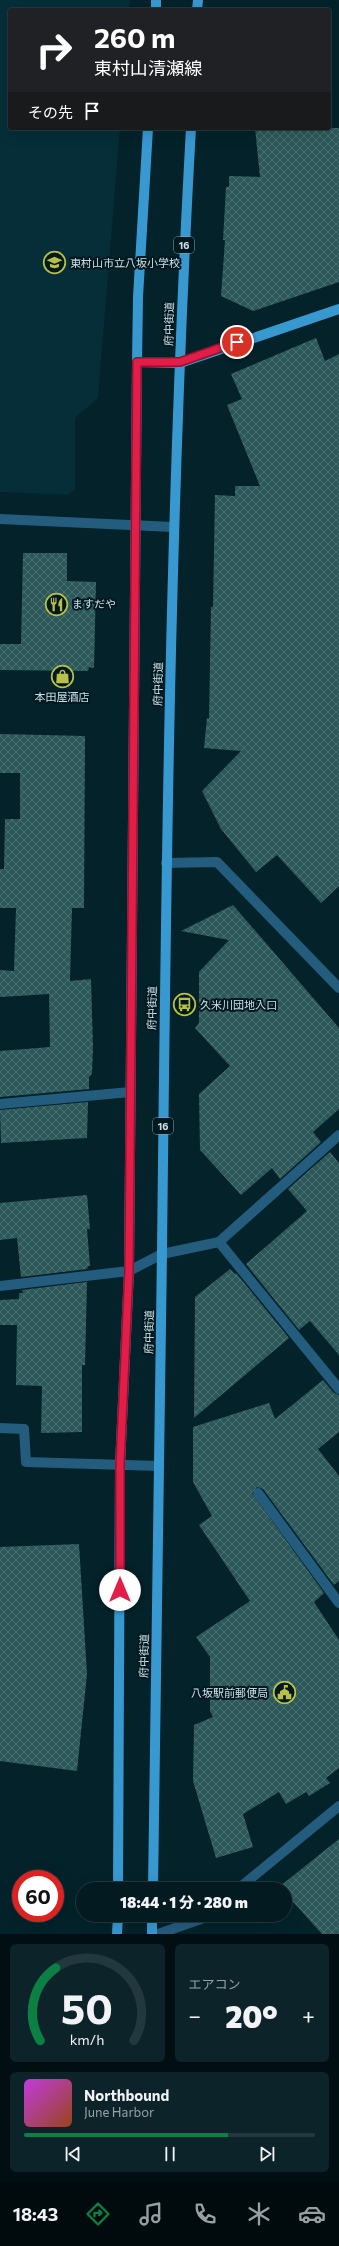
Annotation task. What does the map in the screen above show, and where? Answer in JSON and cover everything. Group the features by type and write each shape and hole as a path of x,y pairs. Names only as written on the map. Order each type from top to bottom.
{"main road":[{"name":"府中街道","path":"118,1882 120,1465 129,1270 134,526 138,297 148,130"},
{"name":"府中街道","path":"153,1882 166,863 173,527 180,362 181,298 191,130"},
{"path":"137,362 180,362 339,309"},
{"path":"117,1934 118,1922"},
{"path":"152,1922 152,1934"}],"street":[{"path":"0,519 173,527"},
{"path":"166,863 217,862 339,988"},
{"path":"0,1104 130,1092"},
{"path":"0,1286 129,1270 162,1254 219,1242 339,1135"},
{"path":"219,1242 339,1389"},
{"path":"0,1428 24,1429 26,1462 159,1466"},
{"path":"258,1493 339,1602"},
{"path":"247,1882 339,1806"},
{"path":"158,1934 192,1922"}],"shaded area":[{"name":"東村山市立八坂小学校","path":"0,0 130,0 129,8 8,8 8,130 120,130 98,398 75,418 75,489 68,495 0,492"}],"building":[{"path":"331,128 339,128 339,282 253,311 221,296 225,240 223,240 226,187 229,187 229,176 260,177 255,130 331,130"},
{"path":"316,338 325,361 339,354 339,886 321,903 277,855 256,872 221,829 202,791 241,751 204,748 207,718 209,719 215,495 235,496 235,486 260,486 227,405 242,399 231,374"},
{"path":"23,553 67,553 67,581 96,582 94,668 89,667 88,671 0,670 0,644 21,644"},
{"path":"0,734 85,736 84,908 72,908 70,981 91,979 93,1047 92,1074 89,1077 89,1089 0,1097 0,1051 50,1047 49,994 0,997 0,970 14,971 16,908 0,908 0,869 4,869 5,819 20,819 20,773 0,773"},
{"path":"233,905 339,1028 339,1109 313,1132 321,1142 280,1179 272,1168 241,1195 200,1150 199,1094 230,1066 195,1028 199,1023 199,972 229,940 181,931"},
{"path":"88,1102 87,1138 1,1143 0,1110"},
{"path":"330,1152 339,1163 339,1355 310,1321 299,1330 246,1264 307,1211 288,1189"},
{"path":"87,1195 90,1229 87,1229 90,1266 88,1266 87,1269 21,1277 17,1238 0,1240 0,1203"},
{"path":"230,1269 235,1274 236,1273 289,1338 194,1418 195,1297"},
{"path":"87,1282 85,1365 82,1365 82,1432 41,1433 42,1386 16,1385 17,1325 0,1325 0,1300 19,1299 19,1293 23,1293 22,1290"},
{"path":"323,1380 334,1393 339,1395 339,1432 318,1449 339,1476 339,1581 334,1585 263,1489 257,1487 252,1493 324,1593 314,1602 339,1640 339,1768 326,1778 330,1783 309,1796 306,1792 286,1804 279,1792 243,1814 253,1847 216,1858 193,1781 194,1725 213,1717 210,1711 210,1657 196,1637 250,1601 199,1525 212,1516 193,1482 193,1427 269,1403 275,1419"},
{"path":"79,1544 87,1674 77,1771 0,1761 0,1547"},
{"path":"339,1839 339,1934 322,1934 292,1901 292,1882 285,1882"}],"place":[{"name":"東村山市立八坂小学校","path":"55,263"},
{"name":"ますだや","path":"56,604"},
{"name":"本田屋酒店","path":"62,677"},
{"name":"久米川団地入口","path":"184,1005"},
{"name":"八坂駅前郵便局","path":"284,1693"}],"route":[{"path":"120,1590 120,1465 129,1270 133,562 137,362 180,362 237,342"}]}
